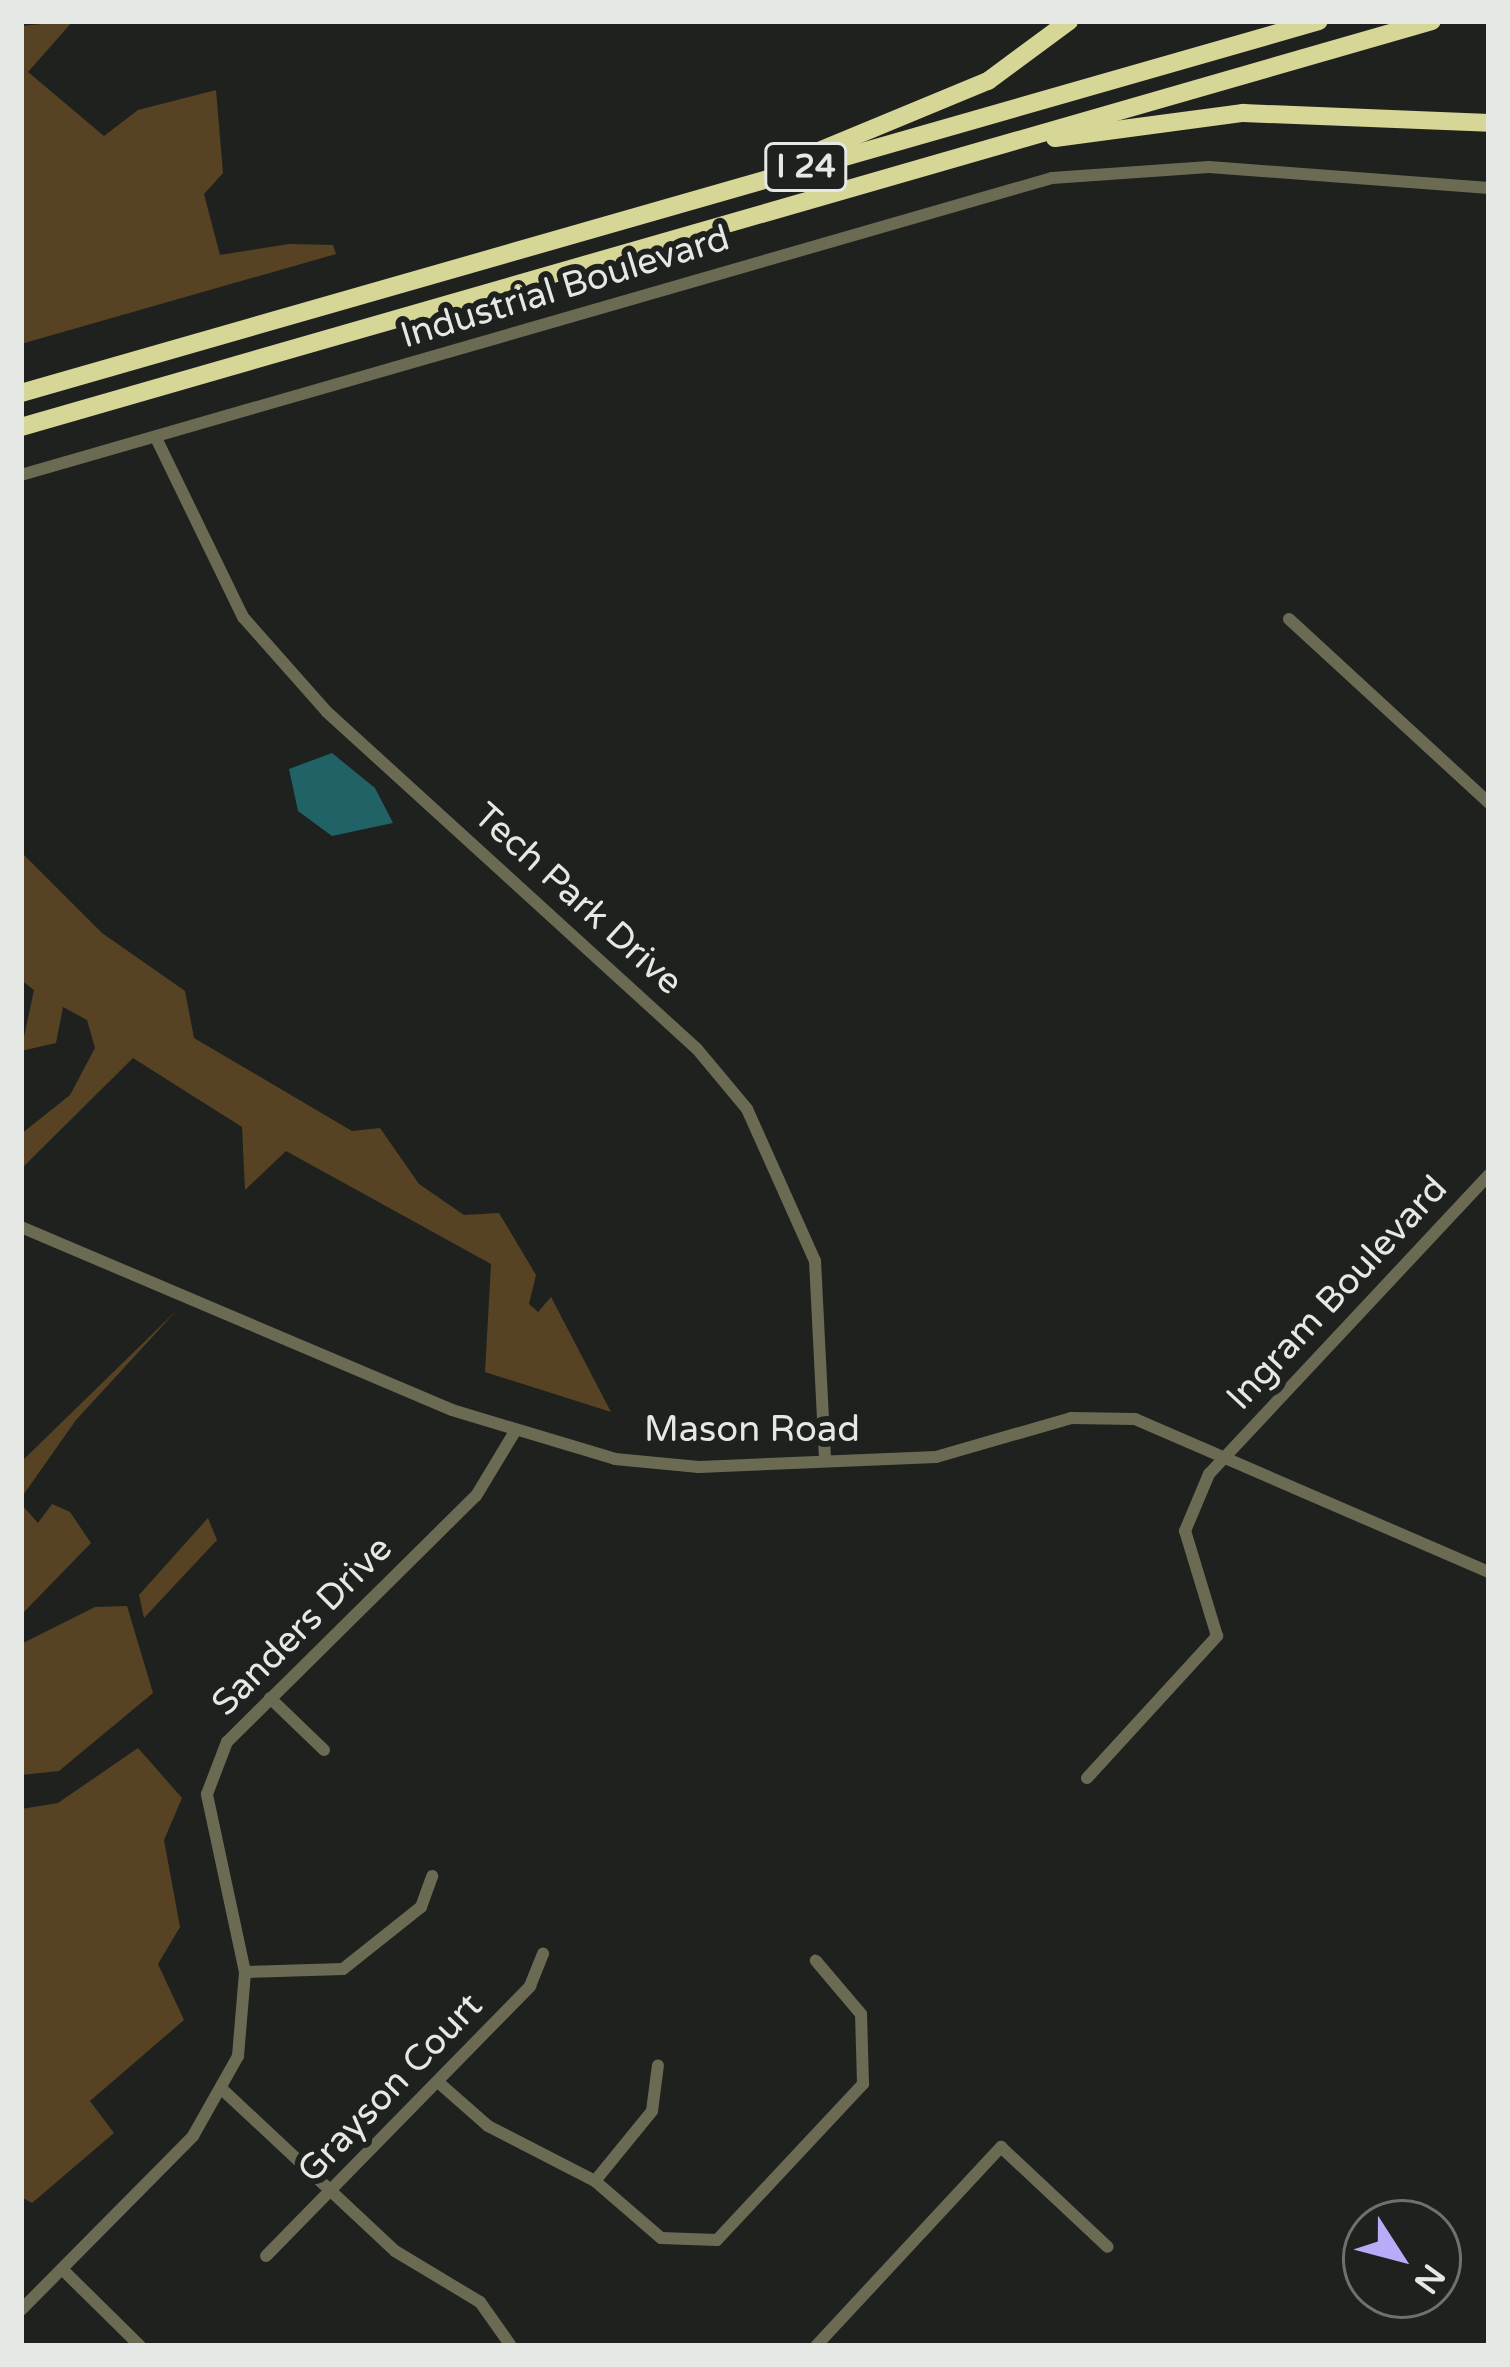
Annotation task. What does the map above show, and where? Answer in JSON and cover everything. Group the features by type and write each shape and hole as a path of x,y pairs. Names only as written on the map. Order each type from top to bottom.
{"highway":[{"path":"708,195 988,81 1069,21"},
{"name":"I 24","path":"21,393 1318,21"},
{"name":"I 24","path":"21,427 1432,21"},
{"path":"991,147 1244,112 1489,123"}],"street":[{"name":"Industrial Boulevard","path":"21,475 158,442 1052,178 1191,166 1489,188"},
{"name":"Tech Park Drive","path":"158,442 234,607 327,712 697,1048 747,1109 789,1186 818,1277 826,1460"},
{"path":"1289,619 1489,802"},
{"name":"Ingram Boulevard","path":"1087,1778 1217,1636 1185,1531 1228,1451 1489,1175"},
{"name":"Mason Road","path":"21,1227 514,1433 654,1466 936,1457 1101,1417 1228,1451 1385,1534 1489,1573"},
{"name":"Sanders Drive","path":"224,2092 245,1972 207,1794 227,1742 476,1496 514,1433"},
{"path":"270,1698 324,1750"},
{"path":"245,1972 343,1969 421,1907 432,1876"},
{"name":"Grayson Court","path":"266,2256 530,1986 543,1953"},
{"path":"438,2082 488,2126 595,2181 661,2238 694,2245 732,2233 863,2084 861,2014 817,1961"},
{"path":"595,2181 652,2111 658,2066"},
{"path":"21,2310 224,2092 410,2263 480,2302 511,2346"},
{"path":"816,2346 1001,2146 1108,2247"},
{"path":"62,2269 140,2346"}],"shaded area":[{"path":"73,21 28,72 104,136 138,110 216,90 223,173 204,194 220,255 289,244 333,245 336,254 21,344 21,26"},
{"path":"21,852 102,933 185,991 194,1038 352,1131 380,1128 419,1184 464,1215 499,1213 536,1275 529,1304 538,1312 551,1297 611,1412 485,1372 491,1264 286,1151 245,1190 242,1127 133,1058 21,1169 21,1134 70,1095 95,1048 87,1020 63,1007 56,1043 21,1051 34,990 21,980"},
{"path":"177,1310 76,1420 21,1498 21,1462"},
{"path":"21,1504 38,1523 52,1504 70,1512 91,1543 21,1615"},
{"path":"208,1518 217,1540 144,1618 139,1595"},
{"path":"127,1606 153,1693 59,1771 21,1775 21,1644 95,1607"},
{"path":"138,1748 182,1798 164,1840 180,1927 158,1964 184,2020 90,2101 114,2133 32,2203 21,2197 21,1809 58,1803"}],"water":[{"path":"332,753 375,788 393,823 332,836 298,811 289,769"}]}
